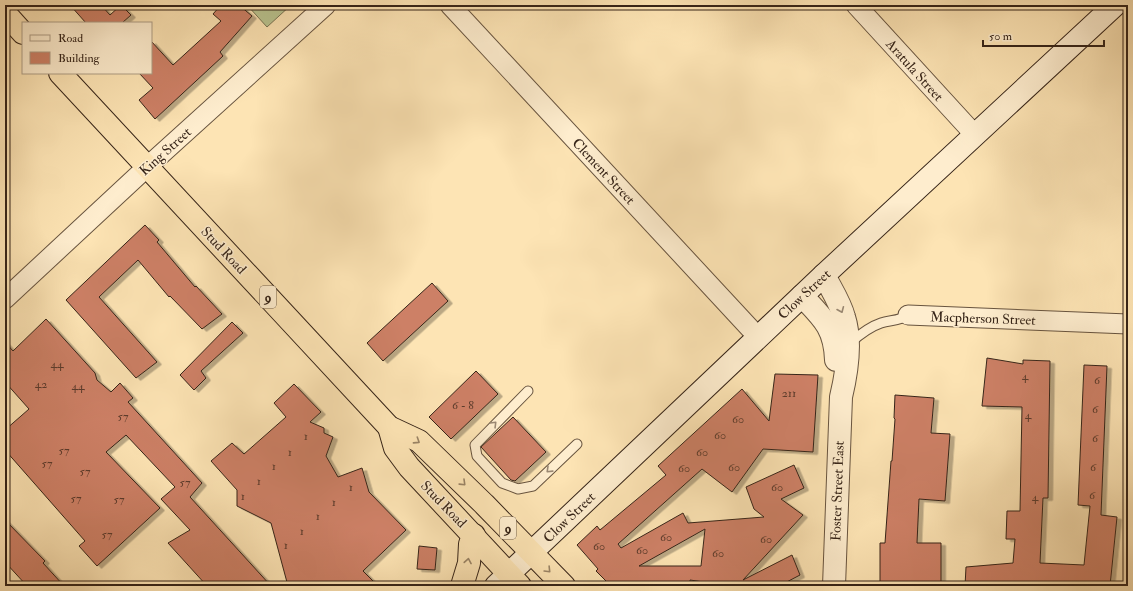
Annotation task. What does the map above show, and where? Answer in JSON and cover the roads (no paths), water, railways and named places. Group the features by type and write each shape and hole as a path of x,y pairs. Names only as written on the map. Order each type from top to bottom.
{"highway":[{"path":"5,13 22,31"},
{"name":"Stud Road","path":"61,74 389,427 419,441 532,553"},
{"name":"Stud Road","path":"389,427 395,448 409,467 474,535 508,582"},
{"path":"462,586 469,563 470,544 474,535"},
{"name":"9","path":"532,553 564,586"}],"main road":[{"name":"Clow Street","path":"508,582 532,553 758,337 1116,5"},
{"name":"Foster Street East","path":"824,275 844,316 847,329 845,379 841,397"},
{"name":"Foster Street East","path":"802,296 825,320 833,334 841,397 834,586"}],"street":[{"name":"King Street","path":"5,299 147,167 326,5"},
{"name":"Clement Street","path":"450,5 758,337"},
{"name":"Aratula Street","path":"856,5 975,135"},
{"name":"Macpherson Street","path":"908,315 1128,324"}],"lane":[{"name":"Macpherson Street","path":"847,346 869,328 908,315"},
{"path":"528,391 476,445 477,456 482,462 502,483 518,489 533,486 577,444"}]}
